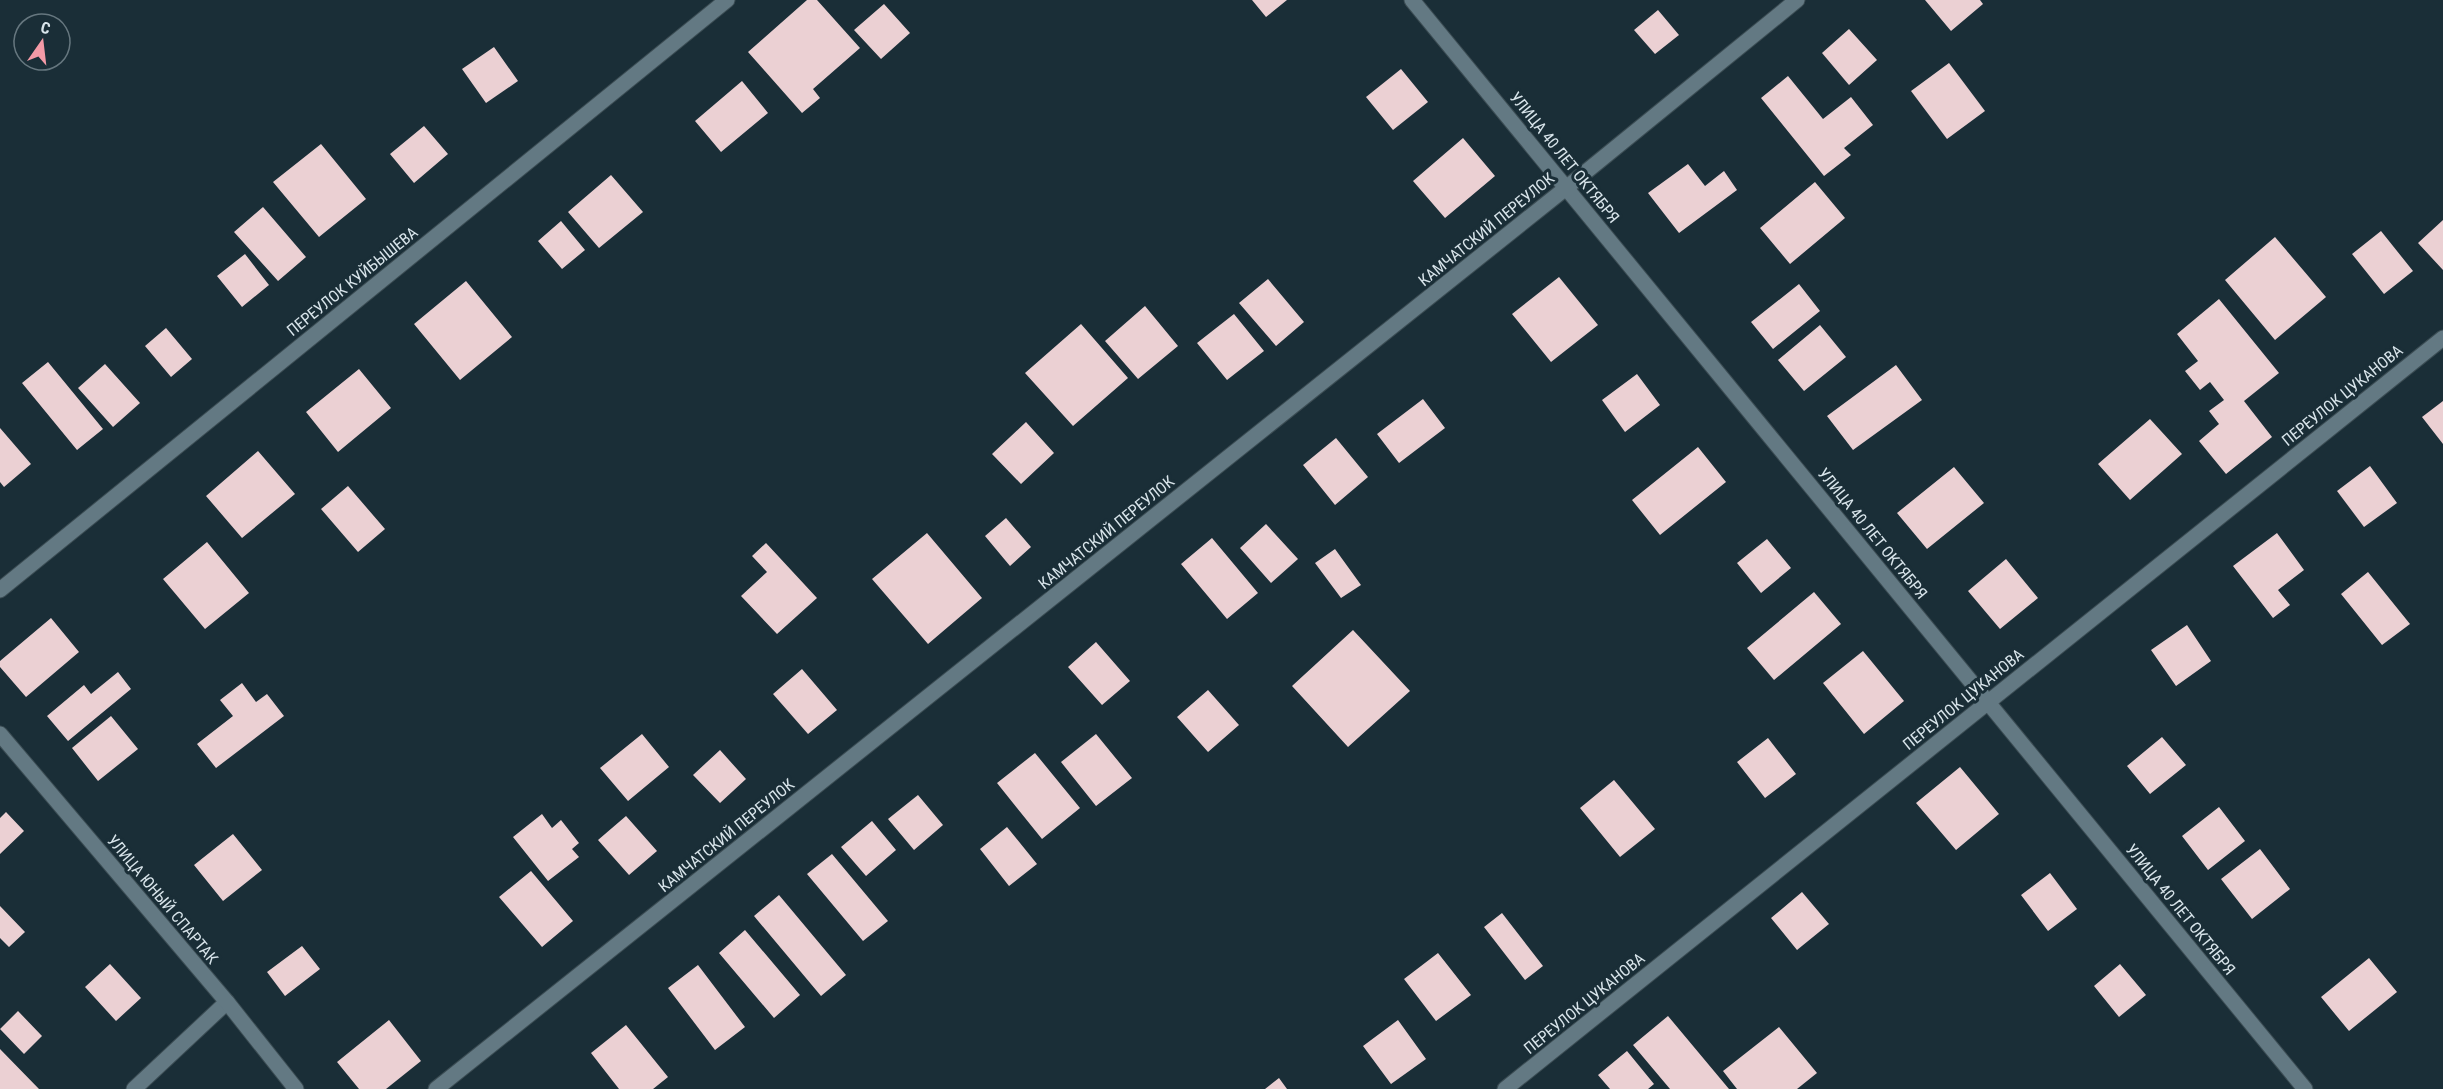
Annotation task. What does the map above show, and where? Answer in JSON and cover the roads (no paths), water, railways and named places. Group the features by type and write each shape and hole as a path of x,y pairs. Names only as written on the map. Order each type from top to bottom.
{"street":[{"name":"ПЕРЕУЛОК КУЙБЫШЕВА","path":"0,590 727,0"},
{"name":"УЛИЦА 40 ЛЕТ ОКТЯБРЯ","path":"1412,0 2305,1089"},
{"name":"КАМЧАТСКИЙ ПЕРЕУЛОК","path":"436,1089 1566,188 1797,0"},
{"name":"ПЕРЕУЛОК ЦУКАНОВА","path":"1505,1089 2443,338"},
{"name":"УЛИЦА ЮНЫЙ СПАРТАК","path":"0,734 227,1002 296,1089"},
{"path":"134,1089 227,1002"}]}
